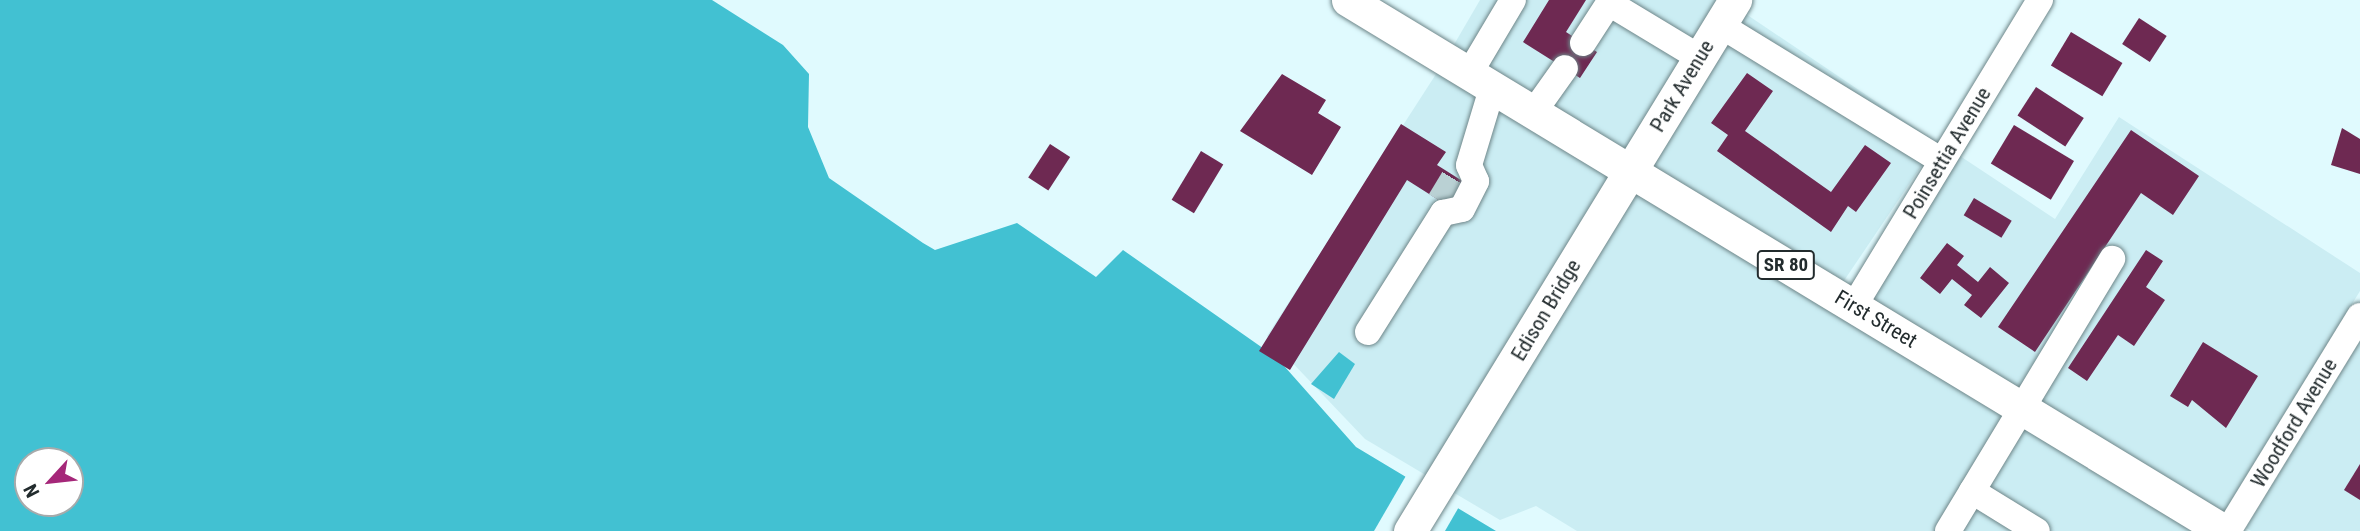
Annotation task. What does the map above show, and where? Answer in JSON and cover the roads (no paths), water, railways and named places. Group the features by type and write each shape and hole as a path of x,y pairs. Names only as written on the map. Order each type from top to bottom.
{"main road":[{"name":"First Street","path":"1348,0 2226,531"},
{"name":"Park Avenue","path":"1630,173 1727,13"},
{"name":"Edison Bridge","path":"1410,531 1630,173"}],"street":[{"path":"1368,332 1442,207 1462,209 1476,181 1462,170 1480,81 1513,0"},
{"name":"Poinsettia Avenue","path":"1854,306 2040,0"},
{"path":"1583,43 1609,3 1700,58"},
{"path":"1727,13 1942,161"},
{"path":"1533,113 1565,68"},
{"path":"1948,531 2112,259"},
{"name":"Woodford Avenue","path":"2226,531 2360,316"},
{"path":"1972,491 2038,531"}],"water":[{"path":"0,0 712,0 783,45 809,74 808,127 829,178 923,243 935,250 1017,223 1096,277 1123,250 1277,358 1356,447 1496,531 0,531"},
{"path":"1339,352 1355,364 1334,399 1311,384"}],"tunnel":[{"path":"1440,201 1455,176"}]}
